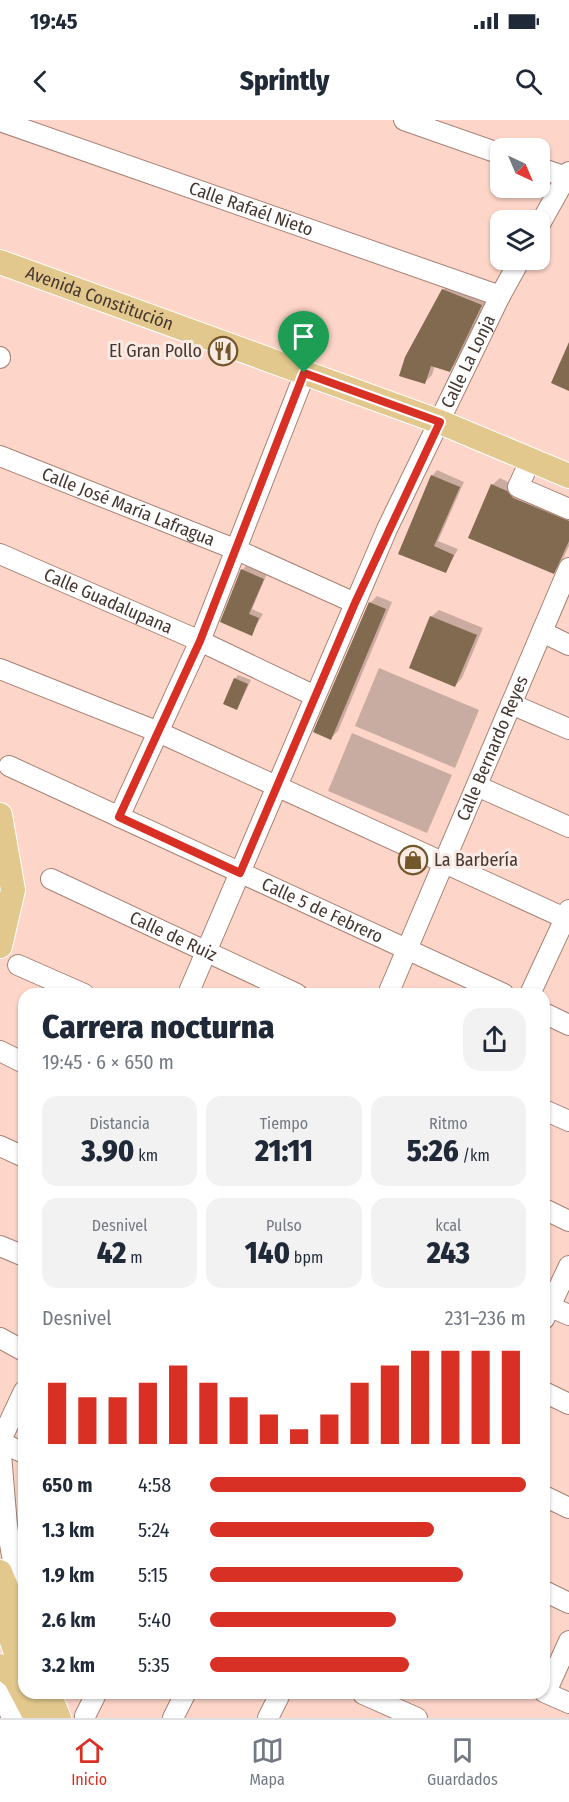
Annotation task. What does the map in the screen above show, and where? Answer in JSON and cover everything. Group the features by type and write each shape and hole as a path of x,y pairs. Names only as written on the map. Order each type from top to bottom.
{"main road":[{"name":"Avenida Constitución","path":"0,262 440,422 569,477"},
{"path":"0,815 13,890 0,946"},
{"path":"0,1572 18,1651"},
{"path":"5,1602 18,1622"},
{"path":"0,1666 15,1678 18,1684"},
{"path":"26,1699 36,1718"},
{"path":"33,1699 40,1718"},
{"path":"51,1699 59,1718"}],"street":[{"path":"404,120 490,150"},
{"name":"Calle Rafaél Nieto","path":"0,121 46,128 500,296"},
{"path":"548,210 568,176 550,171"},
{"name":"Calle La Lonja","path":"191,988 355,603 514,270"},
{"path":"119,817 156,731 200,641 304,373"},
{"name":"Calle José María Lafragua","path":"0,456 237,550 355,603"},
{"path":"530,461 518,487 569,509"},
{"name":"Calle Guadalupana","path":"0,554 200,641 315,696"},
{"name":"Calle Bernardo Reyes","path":"391,988 569,568"},
{"path":"542,632 569,645"},
{"path":"0,669 156,731 444,863 568,916 533,988"},
{"path":"511,704 569,729"},
{"name":"Calle 5 de Febrero","path":"9,766 491,988"},
{"path":"477,786 569,827"},
{"name":"Calle de Ruiz","path":"51,879 284,988"},
{"path":"18,965 70,988"},
{"path":"550,1016 569,1025"},
{"path":"0,1052 18,1060"},
{"path":"550,1113 569,1121"},
{"path":"0,1146 18,1154"},
{"path":"550,1212 569,1221"},
{"path":"0,1246 18,1254"},
{"path":"550,1302 569,1266"},
{"path":"550,1311 569,1316"},
{"path":"0,1338 18,1348"},
{"path":"550,1395 569,1404"},
{"path":"5,1602 15,1573 7,1526 0,1442 18,1404"},
{"path":"0,1442 18,1450"},
{"path":"550,1499 569,1508"},
{"path":"550,1594 569,1603"},
{"path":"550,1681 569,1641"},
{"path":"0,1688 12,1718"},
{"path":"550,1694 569,1703"},
{"path":"85,1716 94,1699"},
{"path":"173,1718 182,1699"},
{"path":"268,1718 278,1699"},
{"path":"374,1699 417,1718"}],"shaded area":[{"path":"379,668 479,710 455,768 355,726"},
{"path":"352,733 452,775 427,833 328,791"}],"building":[{"path":"442,289 482,305 450,372 431,366 425,384 399,376 405,357"},
{"path":"569,342 569,391 551,383"},
{"path":"431,475 460,487 434,546 454,555 446,573 398,554"},
{"path":"491,484 507,491 513,498 569,521 569,541 554,574 468,538"},
{"path":"241,569 264,579 249,614 259,618 252,636 220,622"},
{"path":"369,602 386,609 331,740 313,732"},
{"path":"430,616 477,635 455,687 409,668"},
{"path":"234,678 248,684 237,710 223,704"}],"place":[{"name":"El Gran Pollo","path":"223,351"},
{"name":"La Barbería","path":"413,860"}],"route":[{"path":"304,373 440,422 387,529 240,873 119,817 156,731 200,641 304,373"}]}
